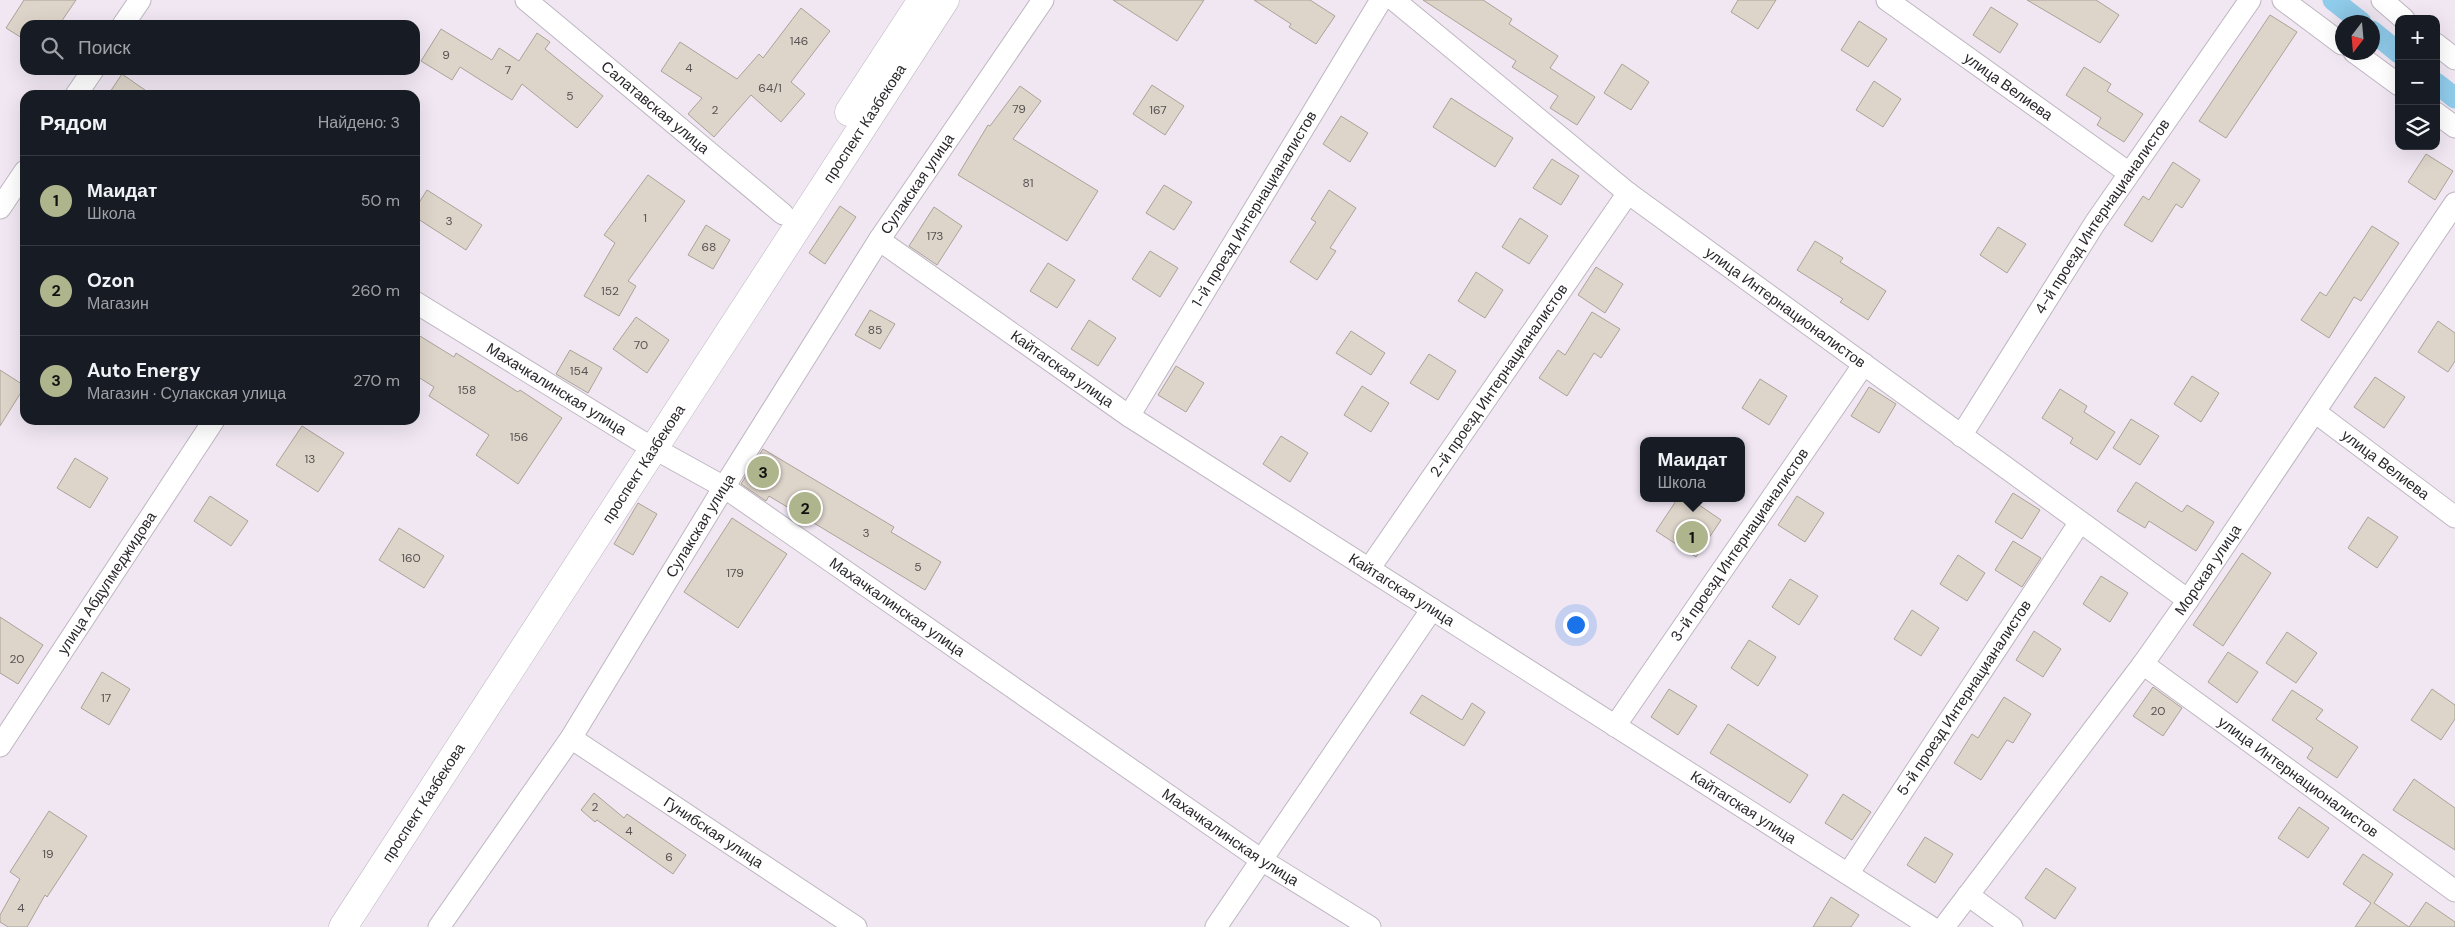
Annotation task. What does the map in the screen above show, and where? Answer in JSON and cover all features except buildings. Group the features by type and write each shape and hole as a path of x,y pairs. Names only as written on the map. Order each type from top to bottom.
{"highway":[{"name":"проспект Казбекова","path":"324,927 945,0"},
{"name":"проспект Казбекова","path":"343,927 647,444 783,214 914,3"}],"street":[{"path":"126,20 140,0"},
{"name":"Салатавская улица","path":"526,0 783,214"},
{"name":"Сулакская улица","path":"439,927 571,738 724,487 880,240 1043,0"},
{"name":"1-й проезд Интернацианалистов","path":"1129,416 1381,0"},
{"name":"улица Интернационалистов","path":"1394,0 1628,193 2188,600"},
{"name":"улица Велиева","path":"1888,0 2129,173"},
{"name":"4-й проезд Интернацианалистов","path":"1961,436 2095,223 2250,0"},
{"path":"2283,0 2335,39"},
{"path":"2382,0 2399,15"},
{"path":"2440,47 2455,59"},
{"path":"2365,60 2395,82"},
{"path":"79,90 90,75"},
{"path":"2440,116 2455,127"},
{"path":"0,208 20,178"},
{"name":"2-й проезд Интернацианалистов","path":"1369,569 1628,193"},
{"name":"Морская улица","path":"1944,927 2143,664 2455,203"},
{"name":"Кайтагская улица","path":"880,240 1129,416 1931,927"},
{"name":"Махачкалинская улица","path":"420,305 647,444 724,487 1260,859 1370,927"},
{"name":"3-й проезд Интернацианалистов","path":"1615,726 1864,364"},
{"name":"улица Велиева","path":"2315,412 2455,518"},
{"name":"улица Абдулмеджидова","path":"0,746 211,425"},
{"name":"5-й проезд Интернацианалистов","path":"1848,874 2080,522"},
{"path":"1216,927 1260,859 1432,609"},
{"name":"улица Интернационалистов","path":"2143,664 2455,891"},
{"name":"Гунибская улица","path":"571,738 856,927"},
{"path":"1968,895 2012,927"}],"waterway":[{"path":"2333,0 2352,15"},
{"path":"2380,38 2395,50"},
{"path":"2440,86 2455,98"}],"place":[{"name":"Auto Energy","path":"763,472"},
{"name":"Ozon","path":"805,508"},
{"name":"Маидат","path":"1692,537"}]}
